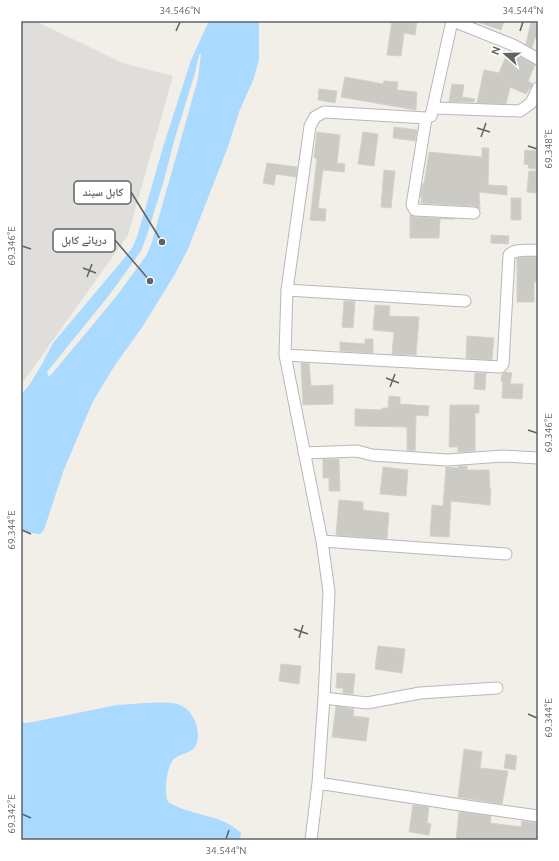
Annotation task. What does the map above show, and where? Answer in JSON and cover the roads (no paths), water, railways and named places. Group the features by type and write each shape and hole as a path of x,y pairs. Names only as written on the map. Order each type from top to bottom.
{"street":[{"path":"311,840 318,783 324,698 328,592 322,541 285,355 287,290 310,126 315,117 324,112 426,118 431,116 453,21 513,45 538,59"},
{"path":"434,108 520,111 531,103 538,88"},
{"path":"426,118 412,204 413,208 415,210 474,213"},
{"path":"285,355 500,367 503,364 509,255 511,252 515,251 538,250"},
{"path":"287,290 465,301"},
{"path":"304,452 357,451 372,455 447,460 503,456 538,458"},
{"path":"322,541 506,554"},
{"path":"324,698 367,703 420,694 497,688"},
{"path":"318,783 538,816"}],"water":[{"path":"209,21 259,21 259,60 254,78 239,112 229,144 188,249 175,274 143,326 115,365 93,401 63,472 44,530 40,534 21,531 21,395 30,384 53,343 132,248 137,237 164,144 191,60","holes":["201,53 198,79 151,245 146,256 115,298 51,375 48,376 47,372 110,294 141,251 164,180 199,55"]},
{"path":"168,703 182,706 192,716 197,726 198,740 194,748 175,758 170,766 166,786 168,802 177,807 225,822 241,833 240,840 21,840 21,721 25,723 33,722 117,705"}],"place":[{"name":"کابل سيند","path":"162,242"},
{"name":"دریائے کابل","path":"150,281"}]}
